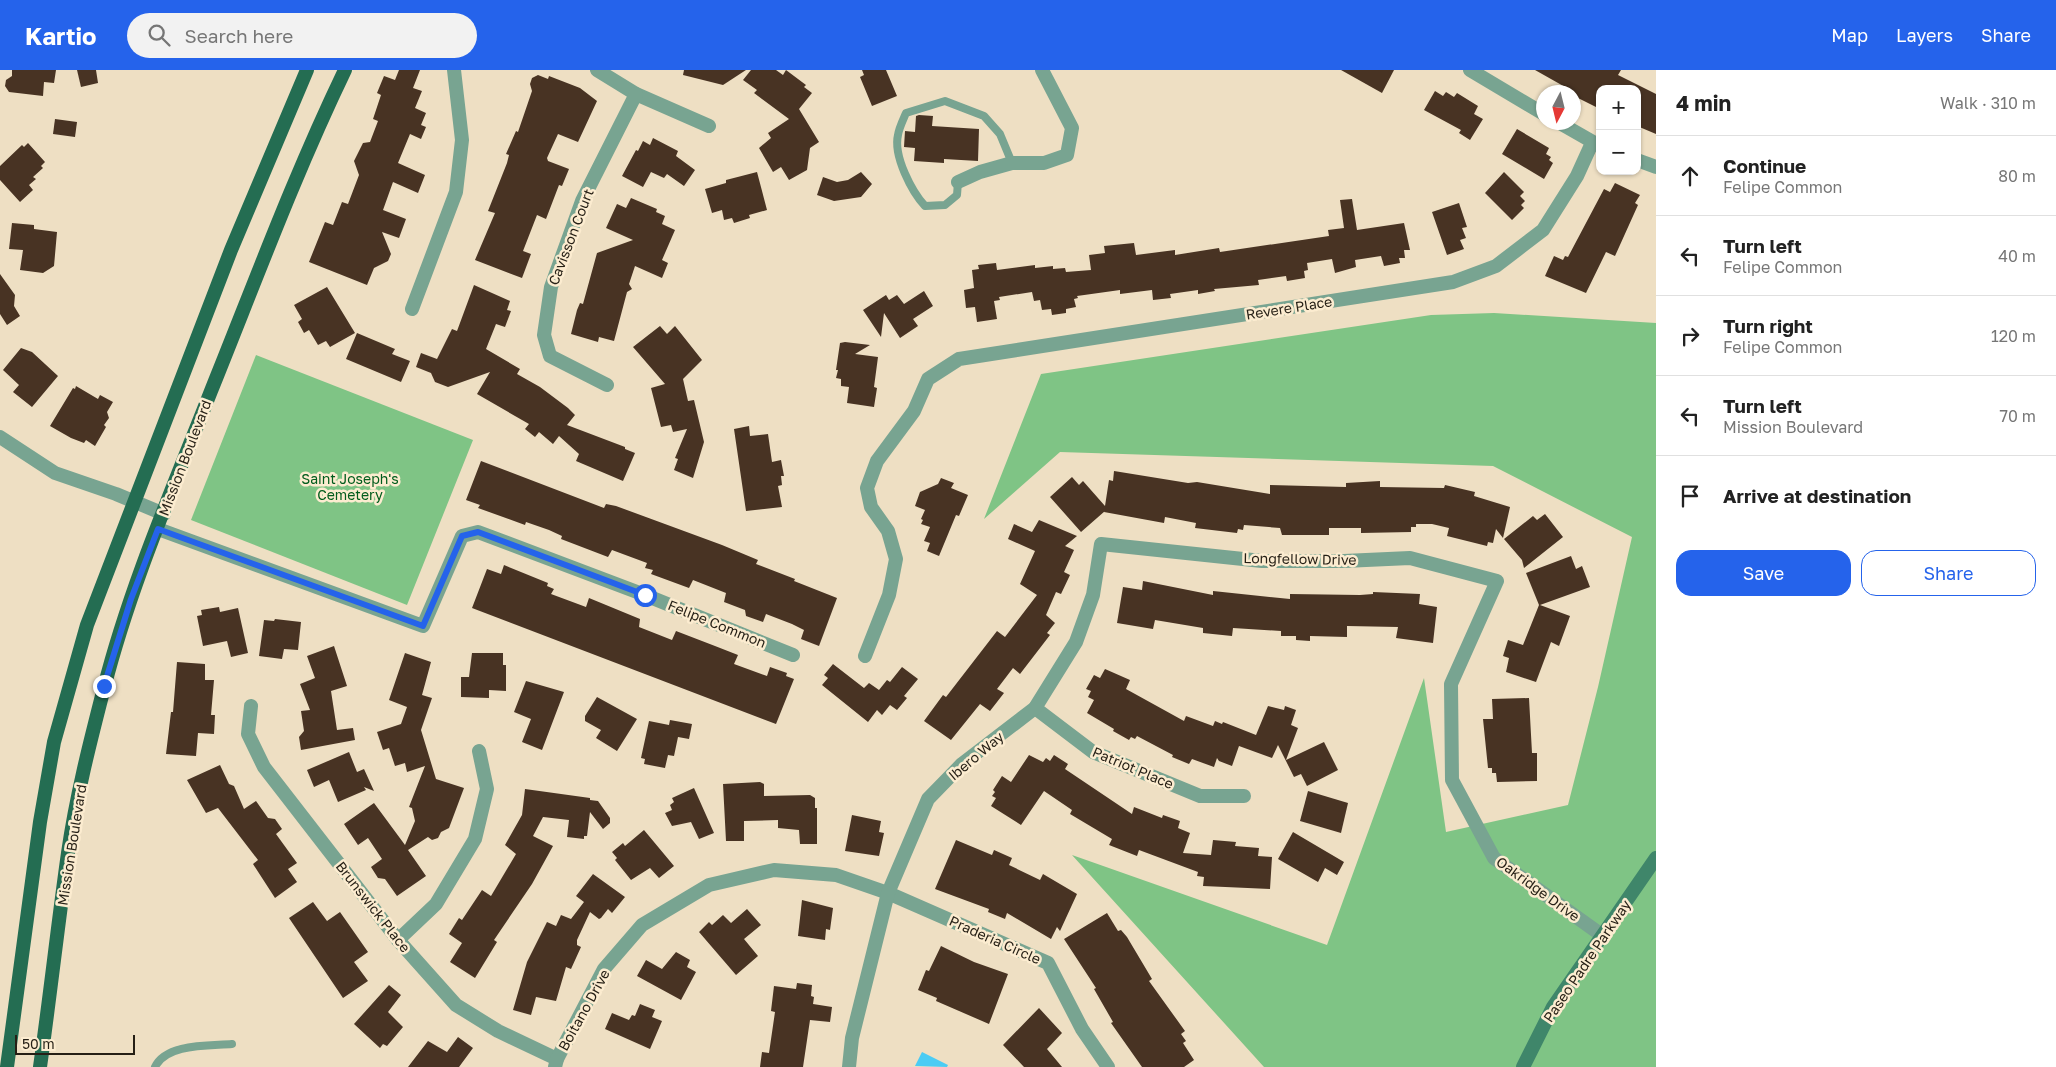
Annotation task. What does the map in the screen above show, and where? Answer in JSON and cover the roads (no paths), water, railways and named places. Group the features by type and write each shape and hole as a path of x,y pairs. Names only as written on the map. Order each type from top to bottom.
{"main road":[{"path":"7,1067 39,831 54,742 87,625 231,250 307,70"},
{"name":"Mission Boulevard","path":"40,1067 68,851 85,766 113,656 131,599 275,225 311,141 345,70"},
{"name":"Paseo Padre Parkway","path":"1523,1067 1553,1007 1656,858"}],"street":[{"path":"412,309 456,192 462,140 454,70"},
{"path":"597,70 636,94 710,126"},
{"path":"958,182 980,172 1012,163 1044,163 1067,155 1072,128 1042,70"},
{"path":"1470,70 1536,109"},
{"name":"Cavisson Court","path":"607,385 550,356 544,335 551,287 582,201 636,94"},
{"path":"1572,130 1596,144"},
{"name":"Revere Place","path":"865,656 889,595 896,559 888,532 871,507 868,488 878,461 914,410 928,379 960,359 1453,282 1496,266 1543,230 1596,144"},
{"path":"1641,161 1656,167"},
{"path":"0,437 55,473 134,501 164,514"},
{"name":"Felipe Common","path":"158,529 423,626 462,536 478,532 645,595 793,655"},
{"name":"Longfellow Drive","path":"1100,544 1262,561 1344,561 1410,558 1497,580"},
{"name":"Ibero Way","path":"849,1067 852,1038 888,893 928,799 962,764 1035,708 1076,642 1093,595 1100,544"},
{"name":"Oakridge Drive","path":"1497,580 1452,684 1452,780 1494,858 1603,936"},
{"name":"Brunswick Place","path":"251,706 248,734 264,766 398,940 456,1005 556,1063"},
{"name":"Patriot Place","path":"1035,708 1092,752 1200,796 1244,796"},
{"path":"398,940 436,904 475,839 486,789 479,751"},
{"name":"Boitano Drive","path":"556,1063 604,969 642,925 710,885 774,870 836,875 888,893"},
{"name":"Praderia Circle","path":"888,893 1048,963 1082,1029 1108,1067"}],"lane":[{"path":"958,182 957,195 945,206 926,206 913,194 900,160 897,137 906,113 945,101 984,116 1000,134 1012,163"},
{"path":"155,1067 158,1060 179,1049 232,1044"}],"water":[{"path":"922,1052 948,1065 947,1067 915,1066"}],"park label":[{"name":"Saint Joseph's Cemetery","path":"350,488"}]}
